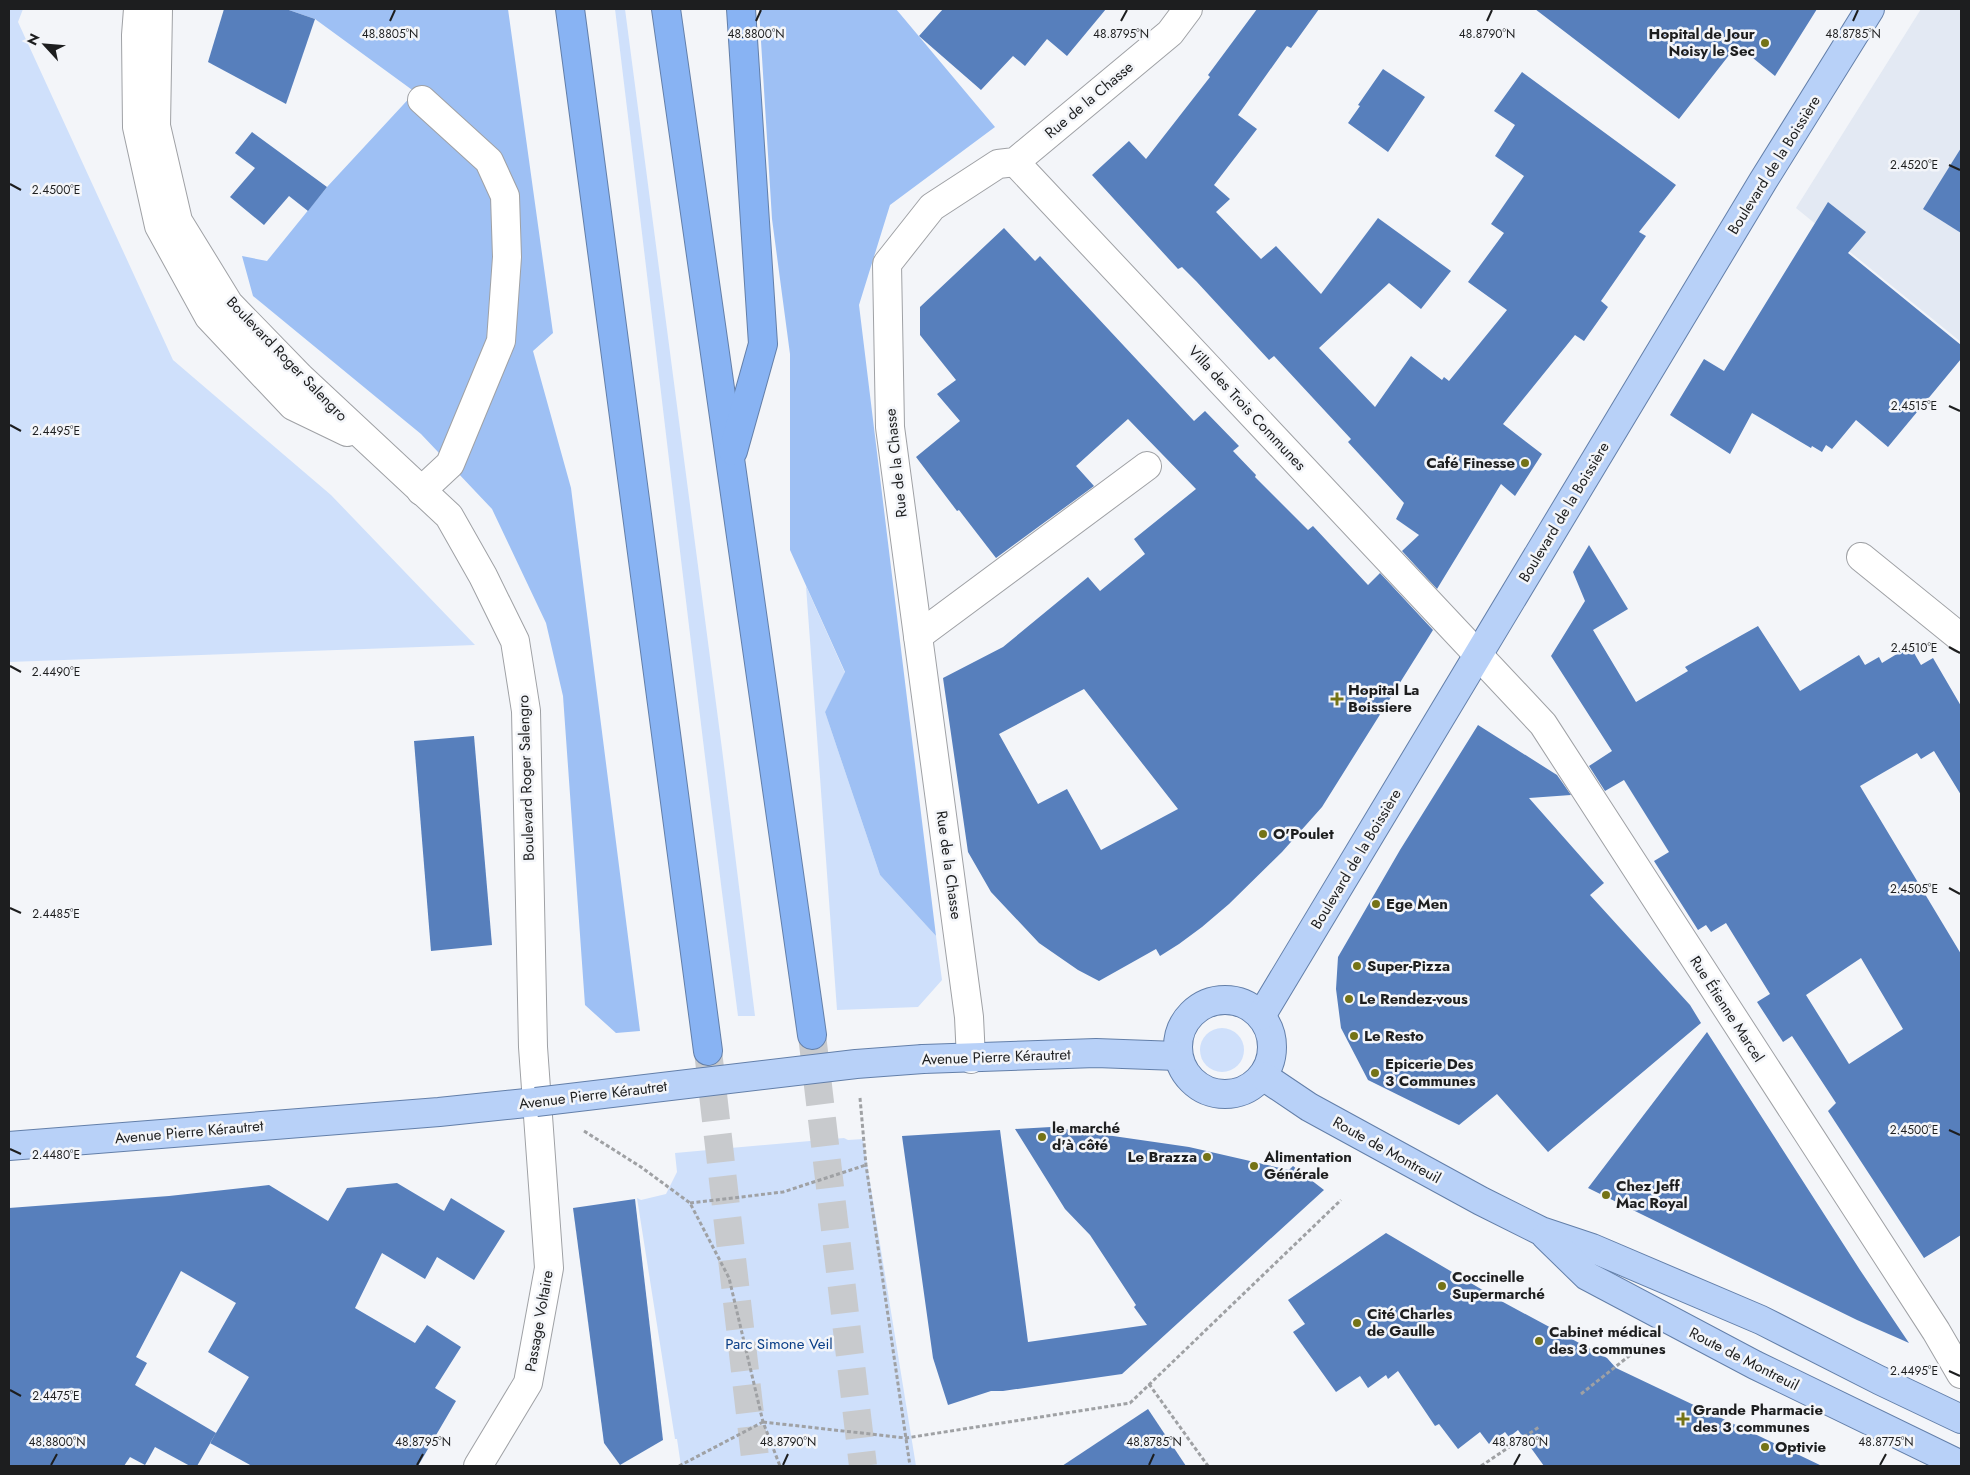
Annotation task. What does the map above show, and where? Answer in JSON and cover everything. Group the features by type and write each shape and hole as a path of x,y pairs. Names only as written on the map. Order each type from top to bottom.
{"highway":[{"path":"570,9 708,1051"},
{"path":"666,9 812,1035"},
{"path":"730,462 763,344 741,9"}],"main road":[{"name":"Boulevard de la Boissière","path":"1261,1016 1758,190 1870,9"},
{"path":"1227,1000 1247,1005 1261,1016 1269,1030 1272,1046 1270,1062 1263,1076 1246,1091 1224,1096 1203,1091 1186,1076 1177,1056 1178,1035 1188,1016 1206,1003 1227,1000"},
{"name":"Avenue Pierre Kérautret","path":"9,1146 536,1102 856,1064 923,1059 1096,1054 1177,1056"},
{"name":"Route de Montreuil","path":"1263,1076 1309,1107 1481,1201 1541,1231 1592,1248 1761,1320 1961,1419"},
{"name":"Route de Montreuil","path":"1541,1231 1587,1276 1754,1365 1961,1466"}],"street":[{"name":"Boulevard Roger Salengro","path":"138,9 136,35 137,127 159,226 209,317 294,406 373,445"},
{"name":"Boulevard Roger Salengro","path":"158,9 156,126 178,221 229,304 300,377 449,516 483,576 515,641 526,711 533,1047 536,1102"},
{"name":"Rue de la Chasse","path":"972,1059 969,1017 890,427 888,264 932,207 998,164 1015,162 1170,33 1188,9"},
{"path":"421,491 450,464 501,340 506,257 505,196 489,161 422,100"},
{"name":"Villa des Trois Communes","path":"1015,162 1478,654"},
{"path":"918,636 1147,466"},
{"path":"1862,557 1961,638"},
{"name":"Rue Étienne Marcel","path":"1478,654 1543,724 1936,1331 1961,1374"},
{"name":"Passage Voltaire","path":"478,1466 528,1382 549,1268 536,1102"}],"path":[{"path":"856,1064 866,1165 910,1466"},
{"path":"583,1131 642,1167 690,1204 729,1278 763,1422 780,1466"},
{"path":"690,1204 783,1192 866,1165"},
{"path":"679,1466 763,1422 906,1438 1130,1403 1341,1200"},
{"path":"1581,1394 1672,1321"},
{"path":"1149,1384 1208,1466"},
{"path":"1481,1466 1539,1427"}],"shaded area":[{"path":"286,9 508,9 553,333 533,351 571,488 640,1031 616,1033 585,1005 563,696 546,623 492,509 421,434 253,296 242,256 267,261 327,187 415,92 315,19"},
{"path":"759,9 896,9 995,127 890,205 859,305 936,936 880,875 825,712 845,672 790,550 790,354 772,219"},
{"path":"1921,9 1961,9 1961,342 1796,208"}],"green space":[{"path":"9,9 23,9 18,22 173,360 331,495 475,645 9,662"},
{"path":"615,9 625,9 755,1016 738,1016"},
{"path":"806,586 845,673 825,712 880,875 936,936 942,980 918,1007 837,1010"},
{"path":"1218,1028 1226,1028 1238,1034 1244,1050 1238,1066 1226,1072 1218,1072 1206,1066 1200,1054 1200,1046 1206,1034"},
{"name":"Parc Simone Veil","path":"844,1138 848,1140 863,1139 916,1466 681,1466 677,1439 675,1439 637,1198 641,1200 666,1194 677,1172 675,1153"}],"building":[{"path":"224,9 286,9 315,19 286,104 208,62"},
{"path":"943,9 1106,9 1067,56 1047,39 1025,66 1013,56 981,90 919,36"},
{"path":"1257,9 1319,9 1291,48 1287,46 1238,115 1257,129 1214,185 1230,199 1216,212 1261,259 1276,246 1321,294 1378,218 1451,271 1421,309 1389,283 1319,348 1375,407 1411,356 1442,380 1444,377 1449,381 1507,310 1468,282 1504,233 1491,224 1524,176 1495,156 1515,125 1494,111 1522,72 1676,185 1639,232 1646,236 1601,301 1608,307 1584,341 1575,335 1503,424 1542,454 1515,496 1501,484 1437,589 1402,551 1419,535 1396,519 1404,503 1348,442 1351,439 1274,356 1269,360 1182,267 1178,269 1092,175 1129,141 1146,159 1210,77 1208,75"},
{"path":"1535,9 1817,9 1775,76 1737,45 1679,119"},
{"path":"1383,69 1425,97 1388,152 1348,123"},
{"path":"252,132 327,187 308,211 289,196 264,225 230,197 255,168 235,153"},
{"path":"1961,148 1961,233 1923,209"},
{"path":"1828,202 1866,232 1848,253 1961,345 1961,359 1888,447 1856,420 1832,449 1826,445 1822,452 1812,446 1811,448 1752,413 1730,454 1670,415 1704,359 1724,371"},
{"path":"1004,228 1035,261 1040,256 1194,421 1205,411 1239,446 1233,451 1256,475 1255,477 1308,530 1313,526 1368,585 1380,573 1433,630 1322,807 1282,852 1229,904 1179,944 1160,956 1156,949 1099,981 1078,970 1039,943 991,892 968,852 943,678 1003,647 1088,577 1100,591 1145,554 1134,539 1196,489 1128,419 1076,466 1094,486 996,558 916,457 960,421 937,394 956,380 920,335 920,307","holes":["1084,689 1178,809 1101,850 1067,789 1038,804 999,734"]},
{"path":"1589,545 1628,609 1593,630 1636,702 1688,671 1685,667 1758,626 1800,691 1859,655 1865,665 1879,657 1882,663 1910,646 1921,665 1933,658 1961,706 1961,795 1934,751 1921,759 1917,753 1860,786 1961,954 1961,1235 1924,1258 1828,1111 1836,1103 1792,1036 1783,1042 1757,1002 1770,994 1726,923 1711,932 1706,925 1698,930 1654,861 1669,852 1624,780 1605,791 1589,766 1612,751 1551,656 1585,601 1573,572","holes":["1861,958 1903,1029 1849,1064 1806,995"]},
{"path":"1478,725 1557,775 1571,795 1529,798 1604,883 1590,895 1690,1005 1701,1023 1548,1152 1497,1094 1459,1125 1368,1080 1341,1028 1336,989 1338,957 1400,850"},
{"path":"474,736 492,945 431,951 414,741"},
{"path":"1707,1032 1909,1343 1857,1320 1588,1188"},
{"path":"1051,1127 1189,1147 1289,1170 1293,1166 1324,1190 1122,1374 1003,1391 991,1391 948,1405 933,1358 902,1136 1000,1130 1028,1342 1147,1325 1090,1235 1065,1209 1015,1129"},
{"path":"397,1183 444,1211 451,1198 505,1231 474,1280 437,1257 425,1279 382,1253 355,1308 415,1343 427,1325 461,1347 435,1388 456,1401 418,1466 252,1466 210,1443 197,1466 190,1466 155,1447 145,1465 130,1457 124,1466 9,1466 9,1208 169,1196 269,1185 328,1221 347,1188","holes":["181,1271 236,1303 208,1352 249,1377 216,1433 135,1385 147,1363 136,1357"]},
{"path":"635,1199 663,1440 620,1465 604,1443 573,1208"},
{"path":"1386,1233 1503,1302 1607,1358 1616,1368 1822,1466 1544,1466 1518,1430 1509,1437 1505,1432 1489,1444 1480,1432 1458,1449 1439,1424 1435,1426 1398,1371 1388,1379 1386,1375 1368,1388 1360,1376 1336,1392 1293,1332 1305,1324 1288,1300"},
{"path":"1148,1409 1186,1466 1062,1466"}],"tunnel":[{"path":"812,1035 863,1466"},
{"path":"708,1051 756,1466"}],"place":[{"name":"Hopital de Jour Noisy le Sec","path":"1765,43"},
{"name":"Café Finesse","path":"1525,463"},
{"name":"Hopital La Boissiere","path":"1337,699"},
{"name":"O'Poulet","path":"1263,834"},
{"name":"Ege Men","path":"1376,904"},
{"name":"Super-Pizza","path":"1357,966"},
{"name":"Le Rendez-vous","path":"1349,999"},
{"name":"Le Resto","path":"1354,1036"},
{"name":"Epicerie Des 3 Communes","path":"1375,1073"},
{"name":"le marché d'à côté","path":"1042,1137"},
{"name":"Le Brazza","path":"1207,1157"},
{"name":"Alimentation Générale","path":"1254,1166"},
{"name":"Chez Jeff Mac Royal","path":"1606,1195"},
{"name":"Coccinelle Supermarché","path":"1442,1286"},
{"name":"Cité Charles de Gaulle","path":"1357,1323"},
{"name":"Cabinet médical des 3 communes","path":"1539,1341"},
{"name":"Grande Pharmacie des 3 communes","path":"1683,1419"},
{"name":"Optivie","path":"1765,1447"}]}
